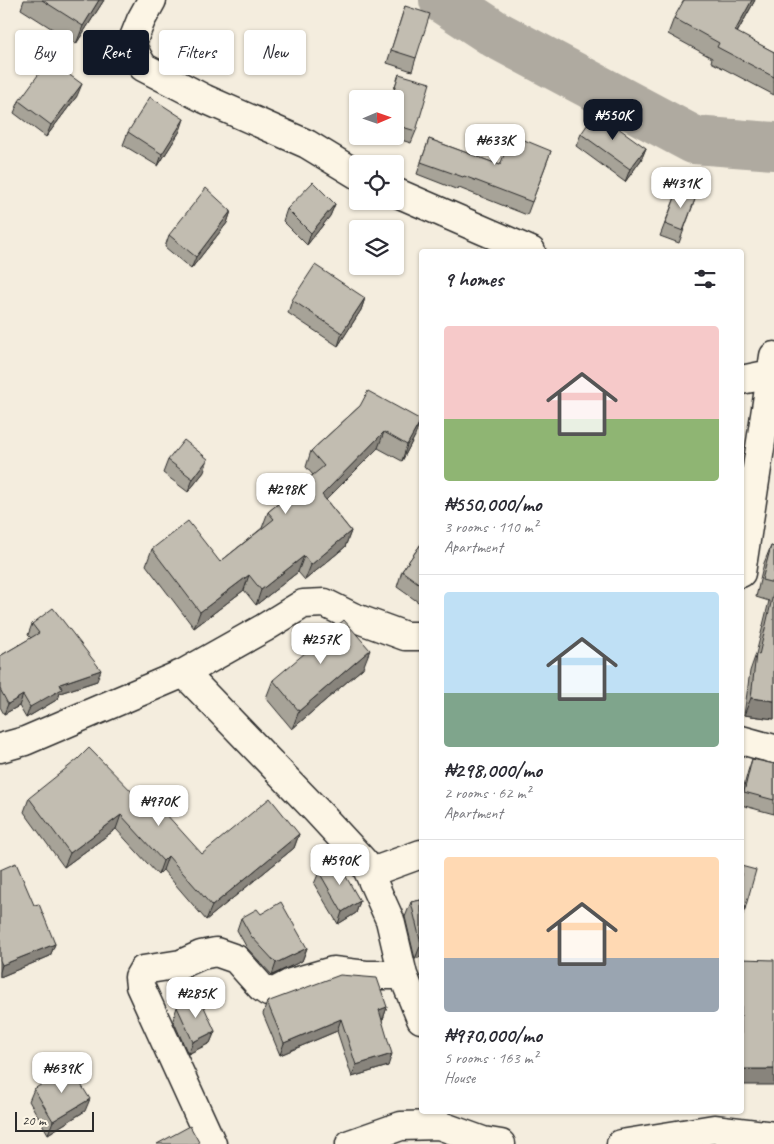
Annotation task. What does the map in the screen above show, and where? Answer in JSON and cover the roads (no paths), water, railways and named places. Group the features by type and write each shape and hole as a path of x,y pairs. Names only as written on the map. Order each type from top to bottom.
{"street":[{"path":"152,0 141,20 132,45 143,67 206,99 307,144 349,170"},
{"path":"404,196 526,249"},
{"path":"744,379 773,365"},
{"path":"744,554 773,365"},
{"path":"0,748 25,741 184,673 303,604 325,603 354,617 405,636 419,636"},
{"path":"184,673 364,862 390,920 403,975 419,1014"},
{"path":"744,741 774,749"},
{"path":"369,873 419,855"},
{"path":"212,1144 140,986 139,977 143,970 182,964 216,952 236,959 261,988 268,992 276,991 291,983 334,971 366,976 403,975"},
{"path":"460,1114 469,1140"},
{"path":"350,1144 401,1126 439,1125 469,1140 501,1144"},
{"path":"621,1144 713,1128 774,1136"}],"waterway":[{"path":"443,0 495,34 694,140 774,146"}]}
